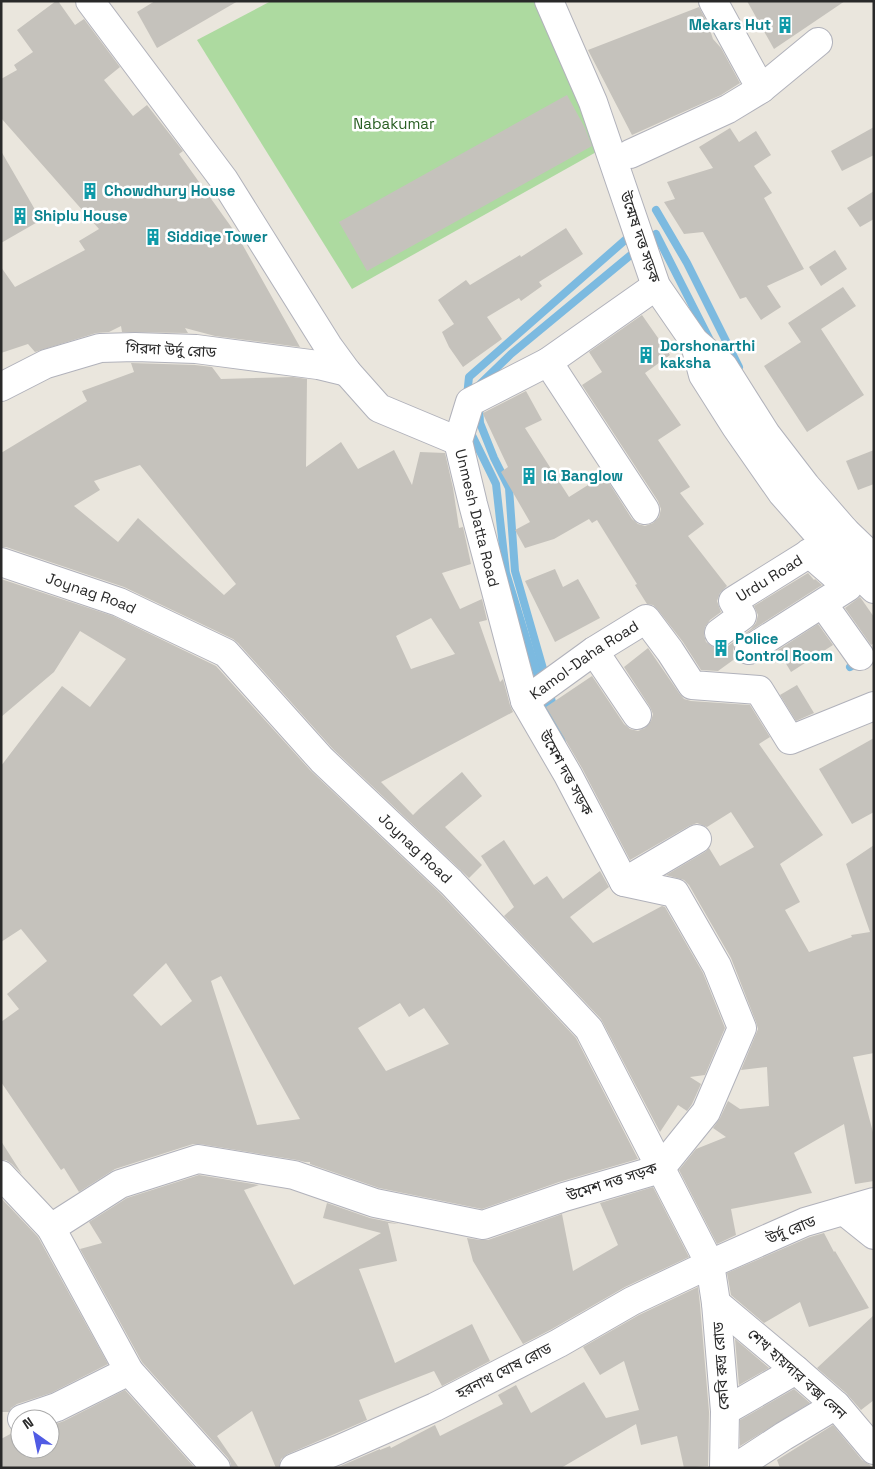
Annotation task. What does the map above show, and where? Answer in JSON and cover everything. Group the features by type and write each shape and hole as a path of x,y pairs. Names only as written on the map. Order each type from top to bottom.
{"street":[{"path":"90,1 224,180 328,346 347,372 379,408 458,441"},
{"name":"উন্মেষ দত্ত সড়ক","path":"549,1 593,102 656,286 694,341 723,366 766,434 827,543 874,558"},
{"path":"713,1 761,90"},
{"path":"630,154 728,109 761,90 818,42"},
{"name":"Unmesh Datta Road","path":"524,701 472,504 458,441 470,402 548,362 656,286"},
{"name":"গিরদা উর্দু রোড","path":"1,387 46,364 100,348 135,346 196,349 318,364 347,372"},
{"path":"548,362 646,510"},
{"path":"827,543 874,589"},
{"path":"749,650 848,587 827,543"},
{"name":"Urdu Road","path":"719,633 742,616 733,601 827,543"},
{"name":"Joynag Road","path":"1,562 119,602 226,653 322,760 451,882 589,1029 710,1264"},
{"path":"823,604 860,657"},
{"name":"Kamol-Daha Road","path":"524,701 594,651 646,619 692,685 760,690 790,740 874,706"},
{"path":"594,651 637,715"},
{"name":"উমেশ দত্ত সড়ক","path":"51,1228 120,1184 198,1159 294,1175 375,1203 483,1225 564,1197 660,1169 706,1112 742,1028 717,966 675,893 624,882 568,775 524,701"},
{"path":"624,882 697,839"},
{"path":"1,1175 51,1228 129,1371 216,1468"},
{"name":"উর্দু রোড","path":"710,1264 806,1222 874,1202"},
{"path":"844,1211 874,1235"},
{"name":"কেবি রুদ্র রোড","path":"710,1264 716,1303 725,1411 724,1468"},
{"name":"হরনাথ ঘোষ রোড","path":"294,1468 435,1407 559,1343 632,1301 710,1264"},
{"name":"শেখ হায়দার বক্স লেন","path":"716,1303 836,1405 874,1450"},
{"path":"725,1411 796,1370"},
{"path":"51,1409 129,1371"},
{"path":"735,1468 836,1405"}],"green space":[{"name":"Nabakumar","path":"271,1 535,1 607,146 352,289 197,40"}],"building":[{"path":"58,1 75,25 84,19 120,67 104,80 133,116 147,105 183,151 179,154 237,235 300,347 215,336 185,328 188,333 122,332 121,326 109,332 96,333 35,352 28,344 1,353 1,267 15,287 85,250 79,241 99,229 1,118 1,79 17,70 14,65 33,52 17,30"},
{"path":"155,1 238,1 157,48 137,12"},
{"name":"Mekars Hut","path":"747,1 845,1 774,49"},
{"path":"699,7 713,39 721,48 740,83 721,95 632,135 588,50"},
{"path":"567,95 585,128 592,146 367,271 339,222"},
{"path":"874,127 874,155 842,171 831,151"},
{"path":"730,128 739,142 756,131 771,155 754,166 772,193 764,198 804,269 767,286 781,307 761,320 746,297 740,299 703,232 684,234 664,202 675,199 667,182 713,168 699,147"},
{"path":"1,151 41,220 1,243"},
{"path":"874,191 874,219 860,227 847,208"},
{"path":"566,228 583,254 539,282 542,286 521,301 519,298 487,317 502,339 463,367 449,347 442,332 454,324 438,300 466,280 470,285 520,255 521,257"},
{"path":"835,250 847,269 821,286 809,267"},
{"path":"843,287 856,306 821,329 864,395 807,432 764,366 801,342 788,323"},
{"path":"642,315 670,355 645,373 681,425 658,440 690,487 680,493 704,524 688,536 727,586 720,593 717,601 721,612 710,620 705,627 704,635 706,642 713,647 721,648 728,646 756,623 758,615 754,606 808,573 822,585 741,637 735,643 733,651 736,658 718,671 701,670 683,642 658,610 653,605 647,604 635,585 637,584 597,520 592,523 589,519 554,539 525,548 515,530 530,522 501,472 508,467 483,414 526,391 542,420 525,428 569,497 604,475 632,519 638,524 645,526 653,523 659,517 661,509 658,501 582,385 602,372 589,352"},
{"path":"131,363 212,367 221,379 293,377 307,379 306,467 341,442 358,469 394,450 412,485 420,452 445,453 459,528 463,527 471,564 442,573 460,609 482,599 487,620 479,622 500,682 503,679 513,712 381,782 413,815 462,772 482,796 445,827 482,865 469,878 333,749 233,639 124,587 6,547 1,547 1,453 87,401 82,391 134,372","holes":["140,465 236,584 224,595 138,518 118,542 74,506 100,490 94,481","431,618 455,654 411,669 396,636"]},
{"path":"874,450 874,484 858,490 846,461"},
{"path":"555,569 563,587 578,579 600,618 555,642 525,581"},
{"path":"1,579 113,616 216,666 310,770 440,893 576,1038 638,1159 559,1182 482,1209 379,1188 310,1164 310,1162 193,1144 115,1169 79,1192 64,1168 61,1170 1,1082 1,1022 19,1009 7,994 47,961 21,929 1,942 1,766 62,686 90,707 126,659 80,631 54,672 1,717","holes":["166,963 192,1001 161,1026 133,995","221,976 300,1119 257,1125 211,981","400,1003 409,1017 424,1008 449,1044 386,1071 358,1028"]},
{"path":"860,597 874,617 874,643 871,645 845,608"},
{"path":"818,624 833,645 791,672 778,650"},
{"path":"648,648 684,699 750,705 770,737 759,744 823,835 780,864 800,902 785,910 809,952 852,937 851,935 870,932 846,864 874,845 874,1053 853,1057 874,1136 874,1181 855,1184 844,1124 794,1153 812,1193 731,1209 736,1235 717,1244 679,1170 696,1149 726,1137 713,1128 728,1101 740,1109 769,1106 767,1067 741,1070 758,1029 756,1022 731,958 689,885 684,880 666,875 709,848 720,866 754,847 731,812 707,827 697,823 689,826 630,860 582,768 546,707 592,676 624,724 630,729 638,731 645,728 651,721 653,714 624,667"},
{"path":"797,685 814,713 796,721 780,695"},
{"path":"874,738 874,812 852,824 819,769"},
{"path":"504,840 534,885 547,876 563,899 600,871 609,887 570,917 593,943 662,906 665,907 703,973 725,1028 705,1075 690,1077 701,1084 692,1104 687,1111 678,1105 660,1132 601,1019 504,916 514,907 481,856"},
{"path":"1,1141 22,1174 6,1160 1,1160"},
{"path":"199,1175 259,1185 244,1190 294,1285 381,1233 323,1218 327,1203 370,1218 399,1224 388,1223 397,1261 359,1269 395,1363 472,1324 490,1361 442,1386 434,1371 359,1400 367,1420 288,1454 281,1459 279,1468 276,1468 252,1411 217,1436 239,1468 231,1468 228,1458 142,1362 80,1249 102,1243 89,1222 127,1198"},
{"path":"653,1187 689,1257 625,1287 523,1344 473,1261 467,1238 488,1240 562,1214 573,1271 618,1245 600,1203"},
{"path":"1,1198 38,1237 108,1364 51,1393 17,1404 9,1412 1,1412"},
{"path":"824,1233 869,1308 809,1327 800,1302 764,1323 731,1295 727,1273 810,1237"},
{"path":"698,1287 709,1412 708,1466 684,1468 677,1436 641,1445 636,1424 561,1468 336,1468 380,1449 390,1446 391,1448 435,1425 440,1436 503,1404 498,1395 516,1385 531,1413 584,1382 606,1418 639,1410 624,1361 600,1375 583,1347 639,1315"},
{"path":"874,1315 874,1400 861,1410 846,1393 817,1368"},
{"path":"735,1339 769,1368 739,1385"},
{"path":"794,1389 810,1403 740,1446 740,1420"},
{"path":"125,1390 195,1468 1,1468 1,1439 10,1434 10,1459 60,1459 60,1422"},
{"path":"833,1425 862,1460 872,1468 780,1468 777,1460"}],"waterway":[{"path":"656,210 687,263 739,367"},
{"path":"467,396 469,377 632,234"},
{"path":"647,241 656,234 711,342"},
{"path":"480,384 511,354 638,249"},
{"path":"479,407 480,423 509,488 515,571 548,686 562,743"},
{"path":"469,429 496,484 506,573 540,683"},
{"path":"850,667 874,653"},
{"path":"543,694 552,724"}],"place":[{"name":"Mekars Hut","path":"785,25"},
{"name":"Chowdhury House","path":"90,191"},
{"name":"Shiplu House","path":"20,216"},
{"name":"Siddiqe Tower","path":"153,237"},
{"name":"Dorshonarthi kaksha","path":"646,355"},
{"name":"IG Banglow","path":"529,476"},
{"name":"Police Control Room","path":"721,648"}]}
